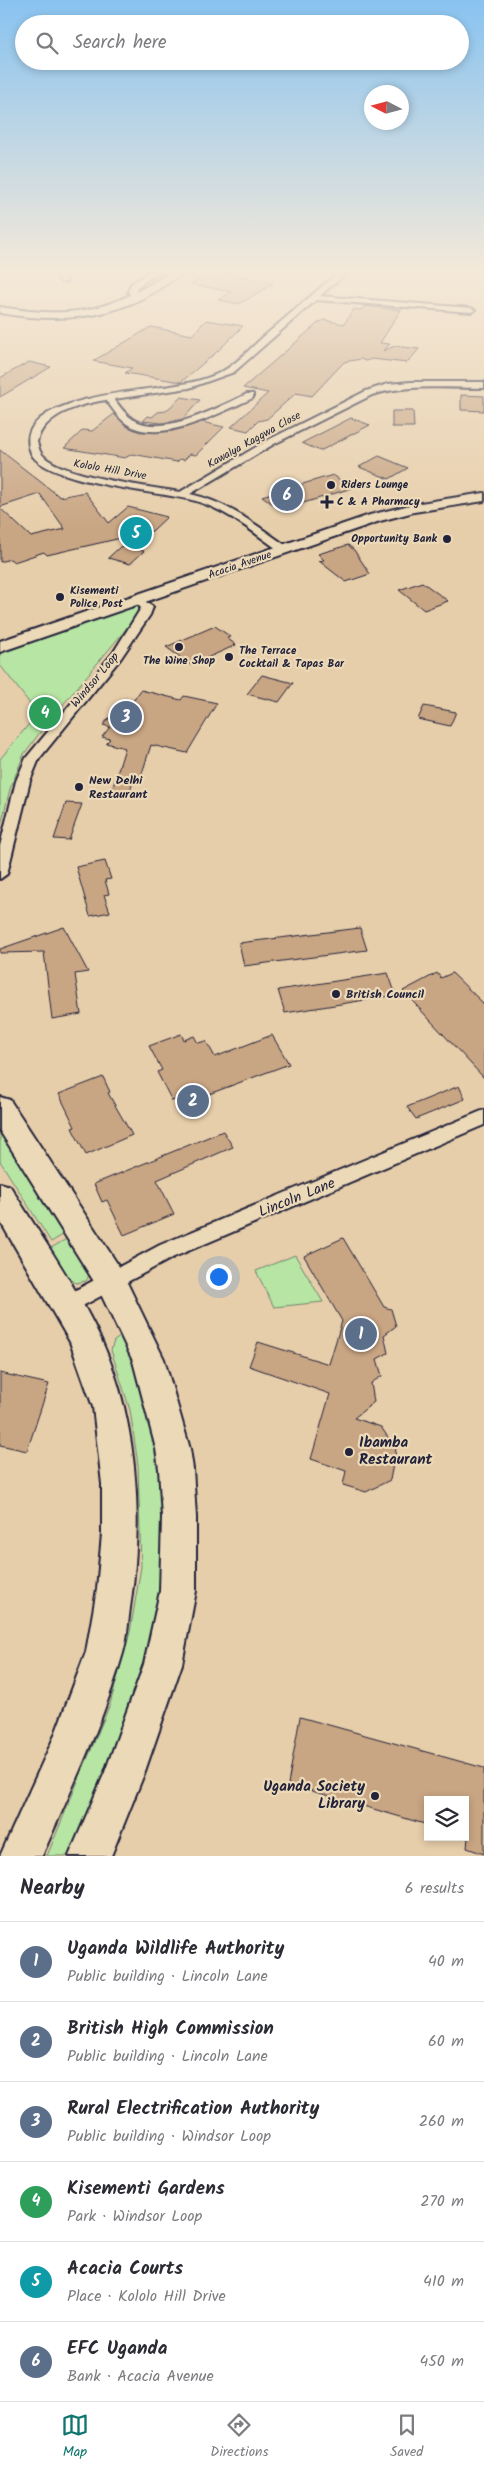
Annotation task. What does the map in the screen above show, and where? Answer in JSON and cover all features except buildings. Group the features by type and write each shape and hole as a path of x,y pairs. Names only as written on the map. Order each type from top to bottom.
{"main road":[{"name":"Acacia Avenue","path":"0,647 139,600 364,511 428,496 484,490"},
{"name":"Acacia Avenue","path":"0,634 279,546 390,514 414,508 484,497"},
{"path":"0,1108 109,1278 148,1359 173,1449 179,1517 178,1591 163,1664 124,1774 90,1856"},
{"path":"0,1196 83,1335 109,1407 120,1484 120,1534 115,1589 105,1652 72,1744 20,1856"}],"street":[{"name":"Kololo Hill Drive","path":"246,358 218,378 199,384 108,397 59,412 38,426 33,434 32,446 38,458 49,466 76,476 183,494 224,508 249,523 279,546"},
{"name":"Kawalya Kaggwa Close","path":"183,494 271,442 368,393 388,387 411,385 484,385"},
{"path":"108,397 132,424 156,428 179,426 250,396"},
{"name":"Windsor Loop","path":"0,874 23,781 33,758 117,655 144,615 147,607 139,600"},
{"name":"Lincoln Lane","path":"66,1305 109,1278 214,1231 424,1147 484,1117"}],"green space":[{"path":"137,606 141,611 24,754 10,789 0,829 0,759 34,718 34,709 0,665 0,653"},
{"path":"0,1124 66,1233 51,1242 0,1161"},
{"path":"70,1237 85,1259 89,1270 89,1276 86,1281 76,1283 70,1279 51,1248"},
{"path":"295,1255 323,1302 274,1307 256,1271"},
{"path":"120,1337 127,1337 133,1344 163,1479 161,1588 143,1667 108,1772 72,1856 47,1856 110,1704 130,1632 141,1567 138,1465 130,1410 111,1350 114,1341"}],"place":[{"name":"Riders Lounge","path":"331,485"},
{"name":"EFC Uganda","path":"287,495"},
{"name":"C & A Pharmacy","path":"327,502"},
{"name":"Acacia Courts","path":"136,533"},
{"name":"Opportunity Bank","path":"447,539"},
{"name":"Kisementi Police Post","path":"60,597"},
{"name":"The Wine Shop","path":"179,647"},
{"name":"The Terrace Cocktail & Tapas Bar","path":"229,657"},
{"name":"Kisementi Gardens","path":"45,713"},
{"name":"Rural Electrification Authority","path":"126,717"},
{"name":"New Delhi Restaurant","path":"79,787"},
{"name":"British Council","path":"336,994"},
{"name":"British High Commission","path":"193,1101"},
{"name":"Uganda Wildlife Authority","path":"361,1334"},
{"name":"Ibamba Restaurant","path":"349,1452"},
{"name":"Uganda Society Library","path":"375,1796"}]}
